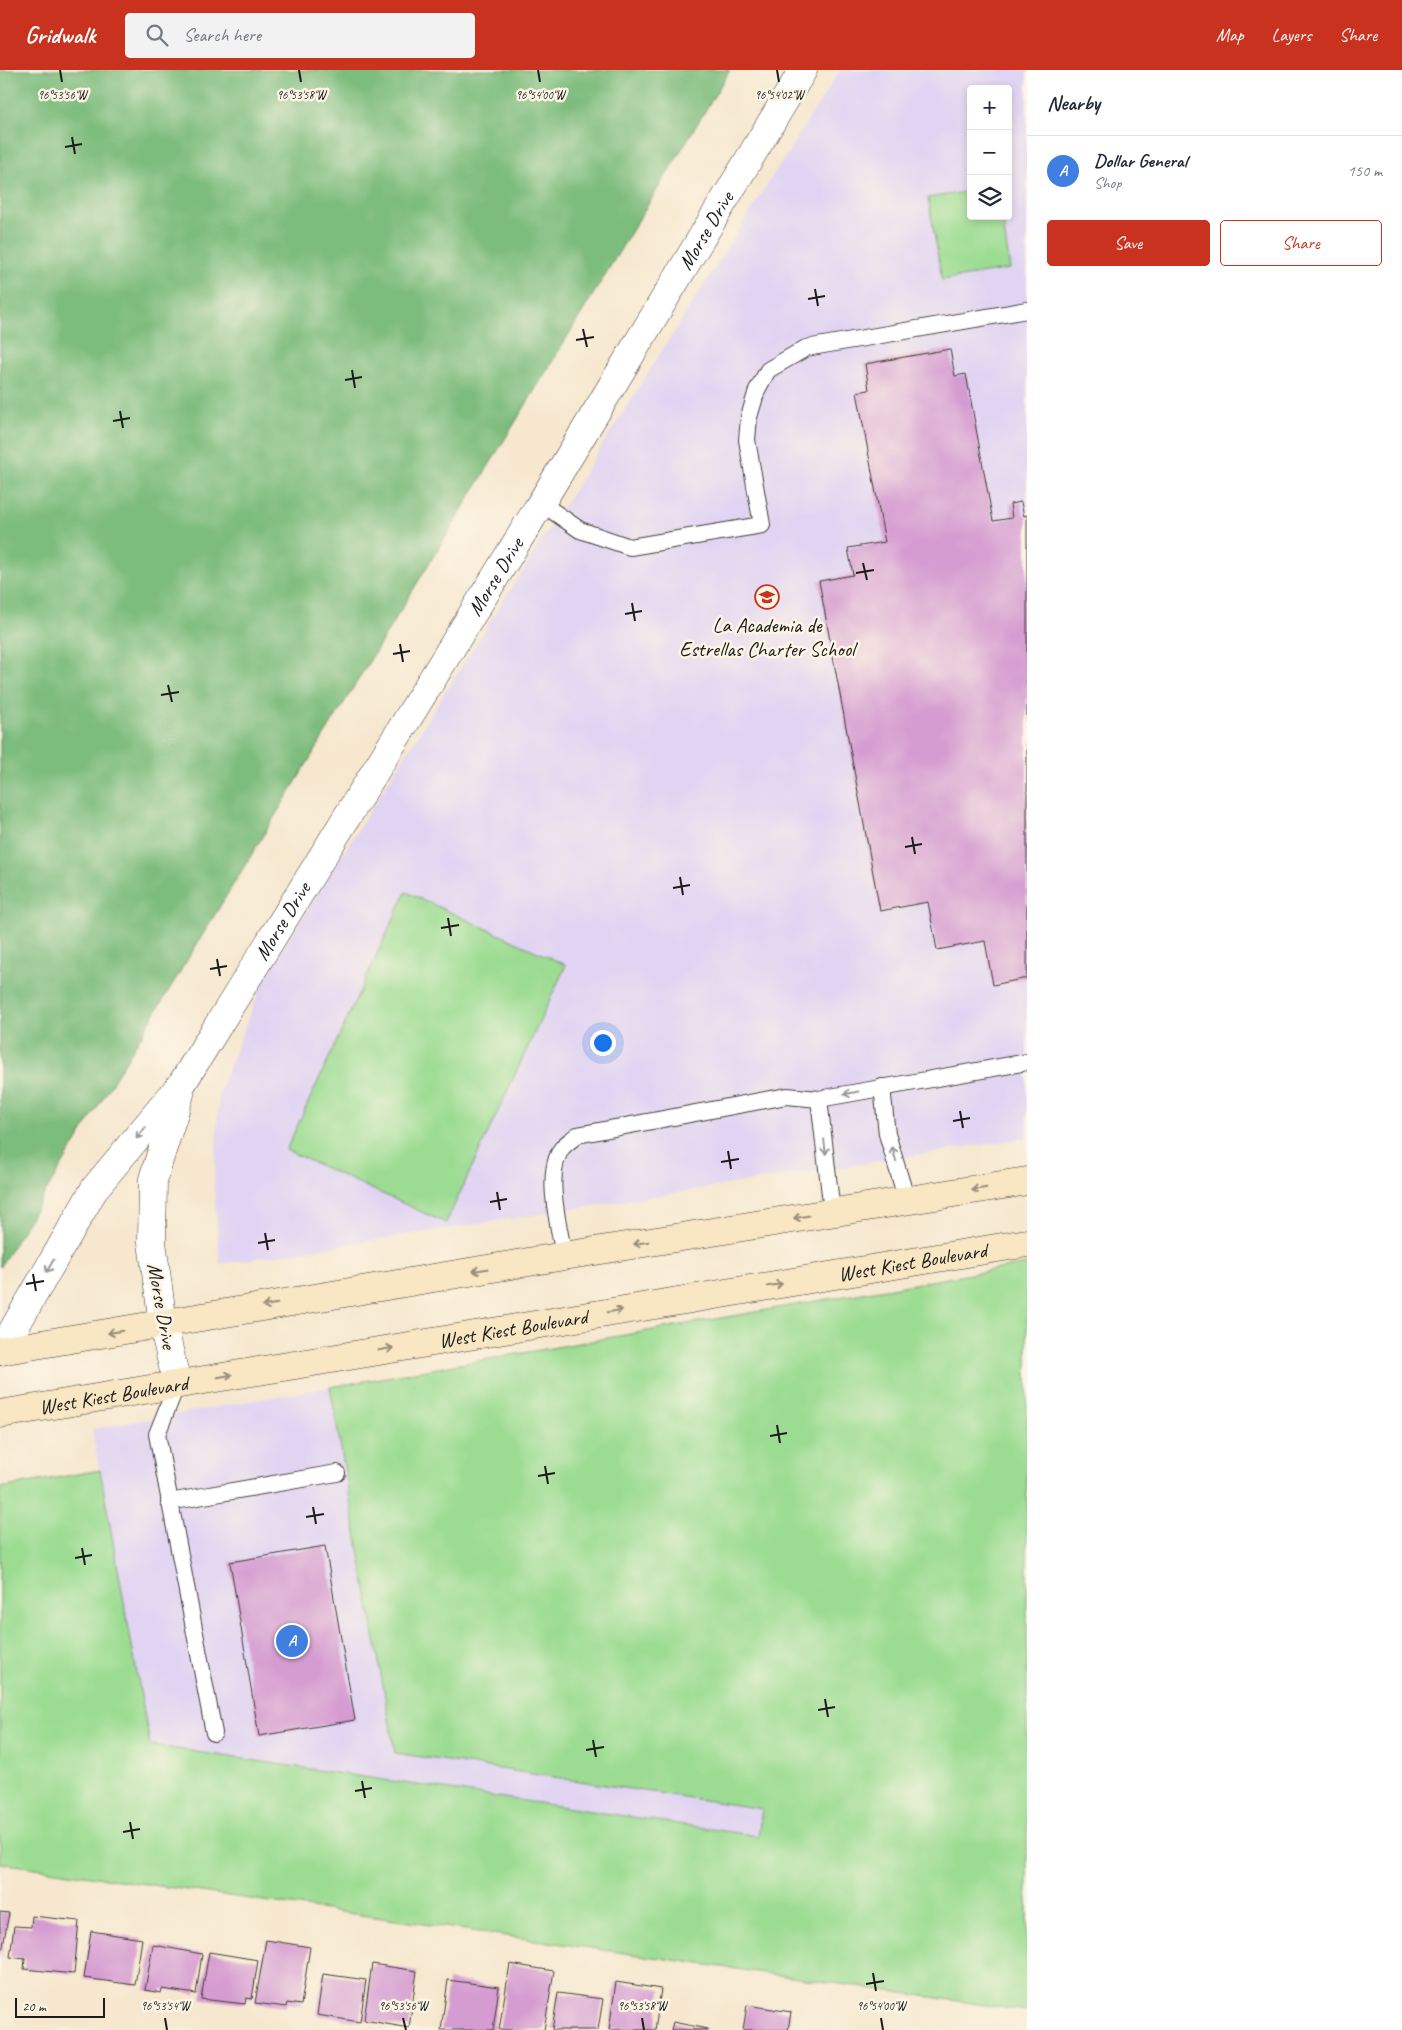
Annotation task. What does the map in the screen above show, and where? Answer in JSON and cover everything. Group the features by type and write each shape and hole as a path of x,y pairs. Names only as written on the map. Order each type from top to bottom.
{"main road":[{"path":"0,1351 564,1256 1027,1181"},
{"name":"West Kiest Boulevard","path":"0,1414 1027,1243"}],"street":[{"name":"Morse Drive","path":"0,1351 95,1188 183,1082 540,503 803,70"},
{"name":"Morse Drive","path":"177,1384 163,1324 152,1242 153,1179 183,1082"}],"lane":[{"path":"540,503 580,530 630,547 762,525 747,440 749,416 757,390 768,370 806,348 1027,310"},
{"path":"564,1256 554,1190 553,1168 563,1148 577,1135 787,1096 819,1099 1027,1062"},
{"path":"882,1087 888,1134 908,1201"},
{"path":"819,1099 832,1212"},
{"path":"177,1384 156,1434 214,1733"},
{"path":"169,1502 338,1472"}],"shaded area":[{"name":"La Academia de Estrellas Charter School","path":"840,70 1027,70 1027,1138 220,1264 214,1186 219,1093 264,978"},
{"path":"330,1387 395,1753 762,1809 758,1836 150,1745 92,1429"}],"green space":[{"path":"0,70 730,70 0,1267"},
{"path":"967,192 967,220 1003,220 1010,269 942,280 928,198"},
{"path":"406,892 566,965 446,1223 286,1150"},
{"path":"1027,1264 1027,2011 0,1863 0,1488 100,1470 150,1745 758,1836 762,1809 395,1753 330,1387"}],"building":[{"name":"La Academia de Estrellas Charter School","path":"950,349 955,376 966,374 993,521 1012,518 1010,504 1021,502 1024,516 1027,515 1027,978 993,985 985,941 937,950 928,902 880,911 819,581 853,575 848,548 885,542 857,392 869,390 865,364"},
{"path":"325,1546 355,1720 259,1736 230,1562"},
{"path":"0,1912 9,1913 1,1957 0,1957"},
{"path":"32,1916 79,1921 74,1974 24,1969 25,1959 10,1957 14,1926 31,1927"},
{"path":"91,1931 142,1939 135,1985 84,1978"},
{"path":"266,1940 310,1947 301,2005 287,2003 286,2007 255,2003"},
{"path":"153,1945 202,1954 196,1994 162,1989 161,1993 145,1990"},
{"path":"209,1952 258,1960 252,1999 246,1998 245,2004 201,1999"},
{"path":"372,1964 417,1971 409,2028 364,2020"},
{"path":"510,1964 554,1971 544,2030 499,2030"},
{"path":"323,1974 366,1980 360,2022 317,2015"},
{"path":"448,1980 499,1987 493,2030 441,2030"},
{"path":"616,1982 661,1989 655,2030 609,2030"},
{"path":"558,1993 603,1999 598,2030 552,2030"},
{"path":"747,2005 791,2012 788,2030 743,2030"},
{"path":"673,2022 707,2029 707,2030 671,2030"}],"place":[{"name":"La Academia de Estrellas Charter School","path":"767,597"},
{"name":"Dollar General","path":"292,1641"}]}
